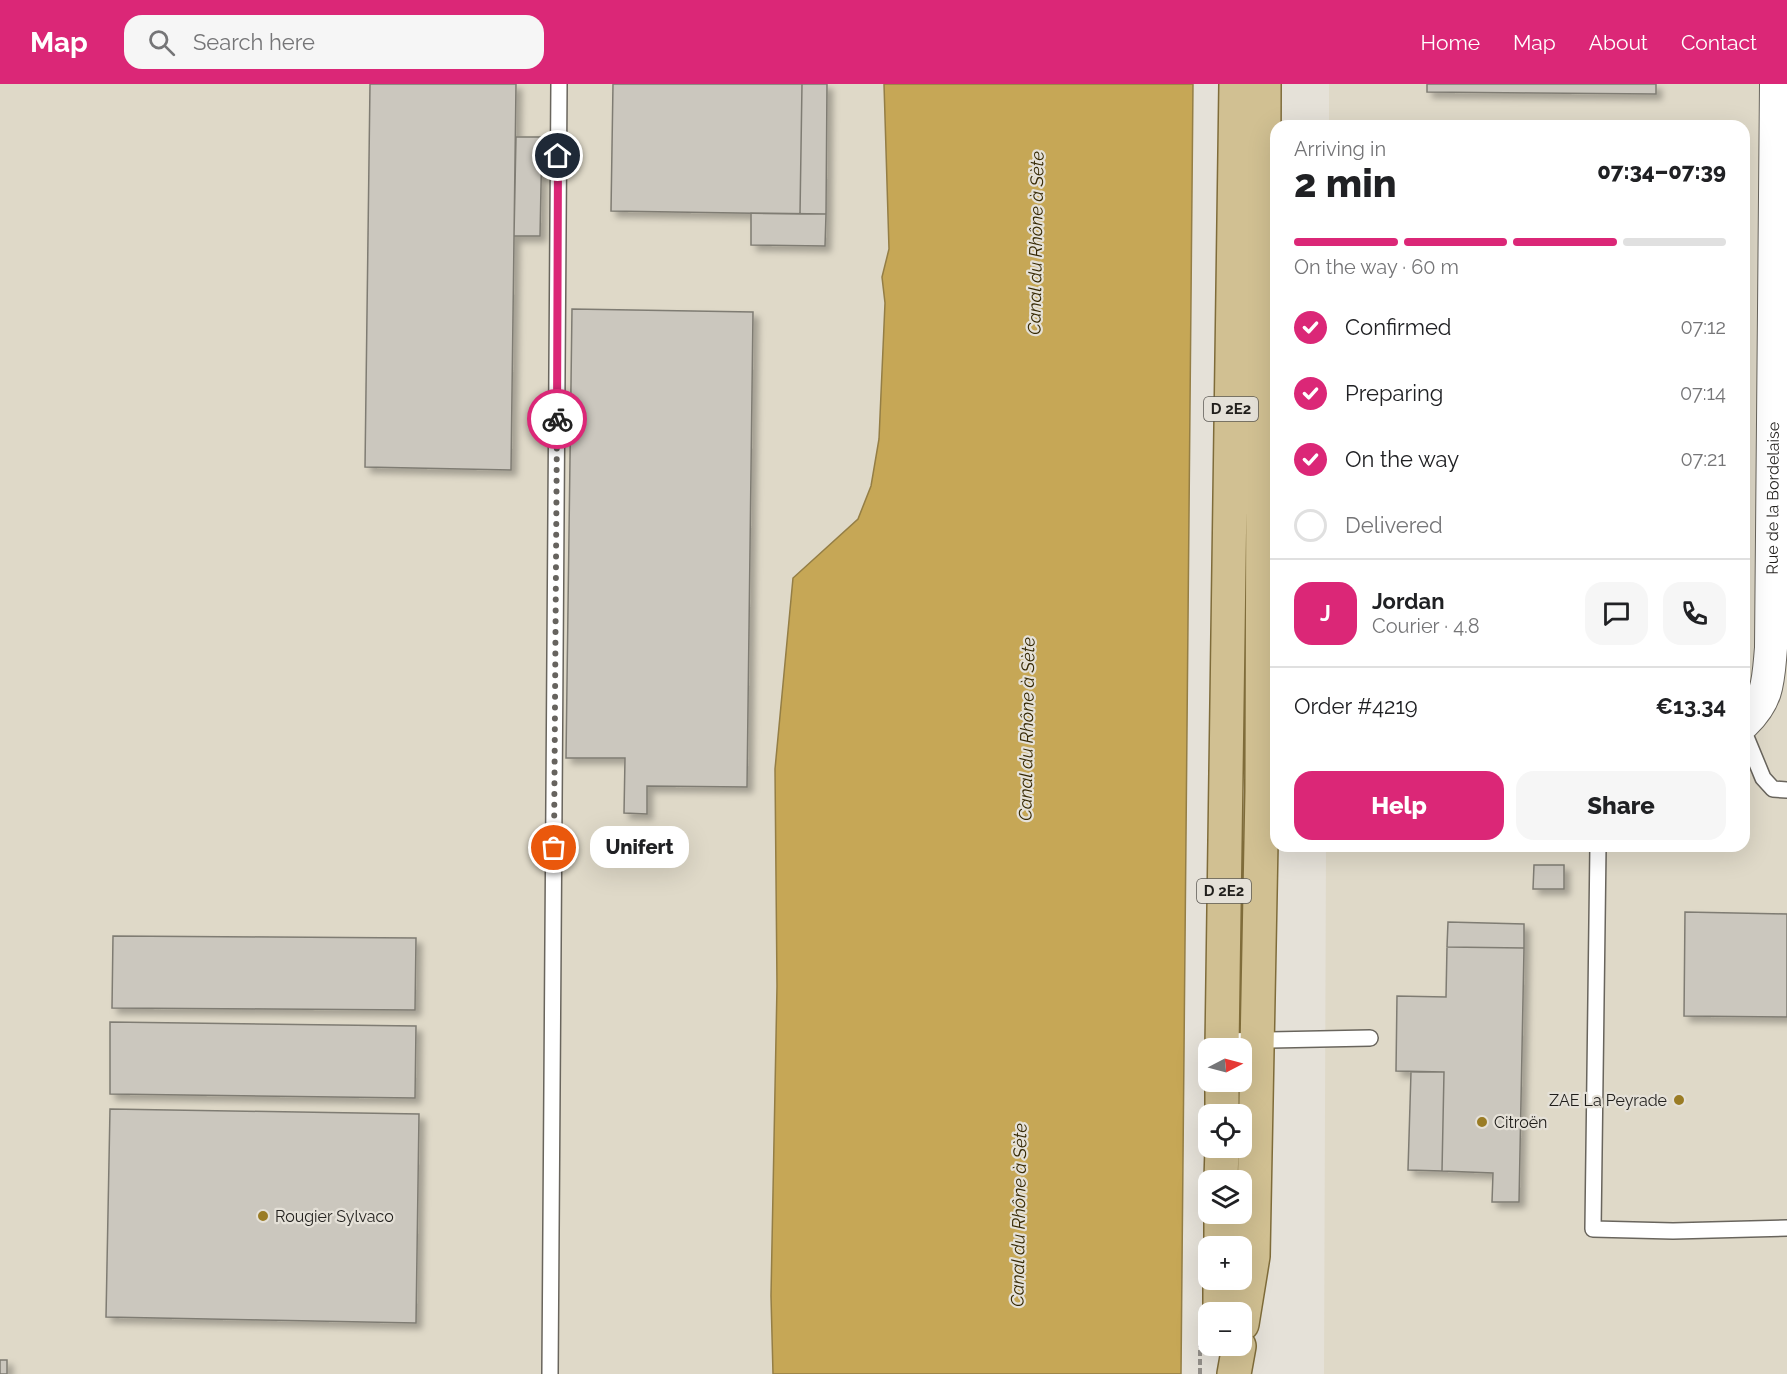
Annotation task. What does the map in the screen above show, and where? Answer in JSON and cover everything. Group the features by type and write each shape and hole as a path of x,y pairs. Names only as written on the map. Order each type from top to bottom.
{"main road":[{"name":"D 2E2","path":"1222,1038 1236,84"},
{"name":"D 2E2","path":"1246,1302 1253,1256 1256,1041 1269,790 1264,84"},
{"path":"1268,685 1226,733 1269,790"},
{"path":"1221,1356 1223,1374"},
{"path":"1234,1374 1237,1356"}],"street":[{"name":"Rue de la Bordelaise","path":"1750,717 1757,711 1766,694 1771,648 1776,84"}],"lane":[{"path":"550,1374 559,84"},
{"path":"1750,747 1763,778 1773,789 1787,790"},
{"path":"1598,852 1593,1229 1673,1231 1787,1228"},
{"path":"1252,1041 1370,1038"}],"shaded area":[{"path":"0,84 884,84 889,249 882,277 885,303 879,439 871,486 858,519 793,578 775,769 777,986 771,1296 773,1374 0,1374"},
{"path":"1329,84 1787,84 1787,1374 1324,1374 1326,852 1750,852 1750,120 1329,120"}],"water":[{"name":"Canal du Rhône à Sète","path":"884,84 1193,84 1181,1374 773,1374 771,1296 777,986 775,769 793,578 858,519 871,486 879,439 885,303 882,277 889,249"}],"building":[{"path":"370,84 516,84 511,470 365,467"},
{"path":"613,84 802,84 800,214 611,211"},
{"path":"802,84 827,84 826,214 800,214"},
{"path":"1427,84 1656,84 1656,94 1427,92"},
{"path":"516,137 542,137 540,236 514,236"},
{"path":"751,213 826,214 825,246 751,245"},
{"path":"572,309 753,312 747,787 647,786 647,814 624,813 625,758 566,758"},
{"path":"1534,865 1564,865 1564,889 1533,889"},
{"path":"1685,912 1787,914 1787,1017 1684,1016"},
{"path":"1448,922 1524,924 1524,948 1447,947"},
{"path":"113,936 416,938 415,1010 112,1008"},
{"name":"Citroën","path":"1447,947 1524,948 1519,1202 1492,1202 1493,1173 1442,1171 1444,1072 1396,1071 1397,996 1446,997"},
{"path":"110,1022 416,1026 415,1098 110,1094"},
{"path":"1411,1072 1444,1072 1442,1171 1408,1170"},
{"name":"Rougier Sylvaco","path":"110,1109 419,1114 416,1323 106,1317"},
{"path":"0,1360 7,1360 7,1374 0,1374"}],"way so far":[{"path":"554,848 557,419"}],"place":[{"name":"Unifert","path":"554,848"},
{"name":"ZAE La Peyrade","path":"1679,1100"},
{"name":"Citroën","path":"1482,1122"},
{"name":"Rougier Sylvaco","path":"263,1216"}],"route":[{"path":"557,419 558,156"}]}
